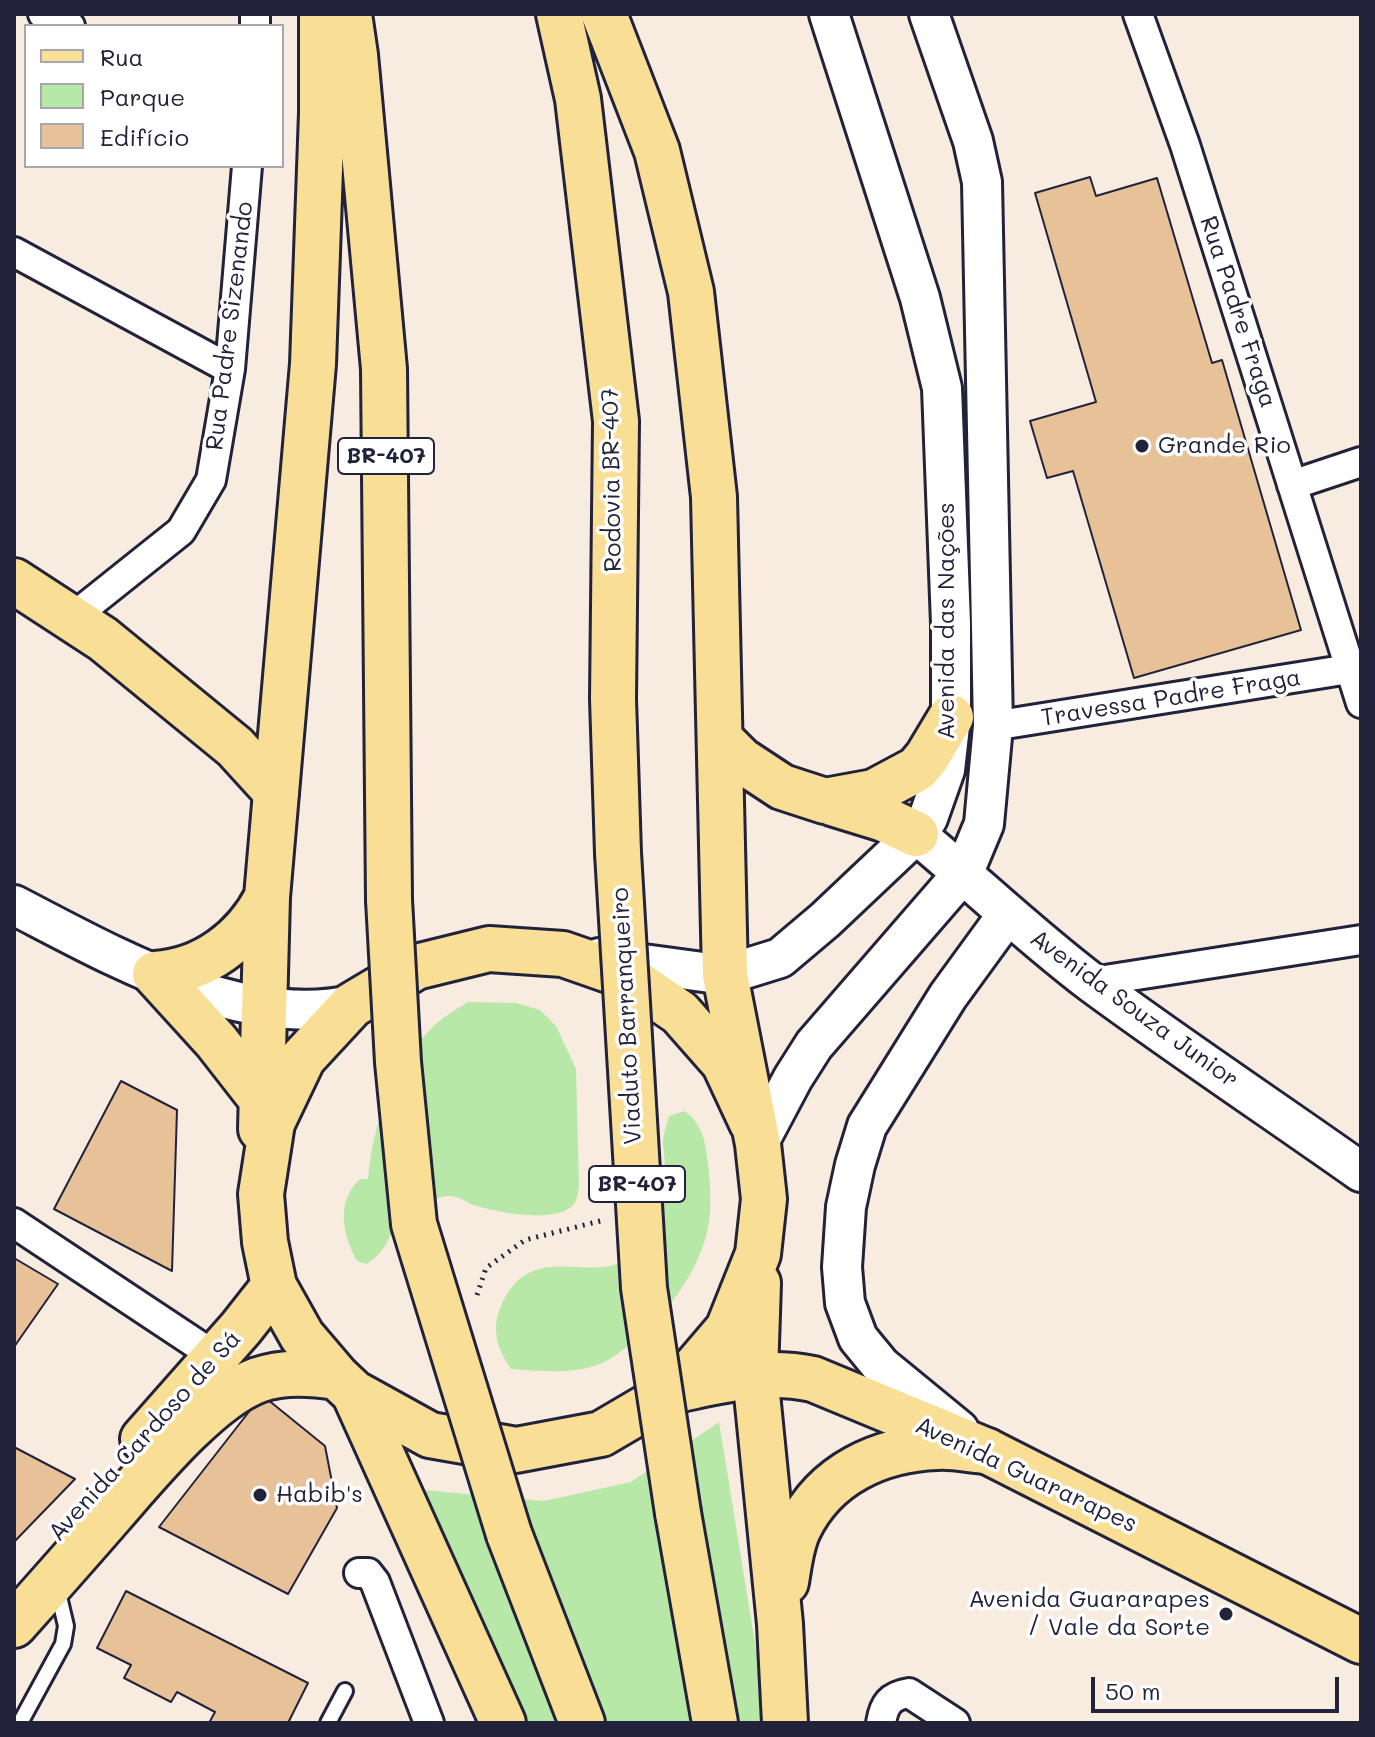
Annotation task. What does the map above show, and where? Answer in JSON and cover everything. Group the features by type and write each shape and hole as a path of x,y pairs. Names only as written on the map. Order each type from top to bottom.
{"main road":[{"path":"322,14 322,113 313,364 267,897 261,1194 265,1242 274,1286 302,1336 345,1385 503,1723"},
{"name":"BR-407","path":"349,14 384,369 389,900 398,1062 414,1224 509,1534 582,1723"},
{"name":"Rodovia BR-407","path":"559,14 578,99 616,421 613,699 618,853"},
{"path":"604,14 657,151 691,292 714,497 725,975 755,1133 764,1199 758,1254 755,1374 780,1624 785,1723"},
{"name":"Avenida das Nações","path":"563,954 725,975 780,958 916,834 928,818 945,770 951,717 951,624 942,388 920,298 829,14"},
{"name":"Avenida das Nações","path":"755,1133 814,1045 964,872 984,824 993,726 982,182 973,141 929,14"},
{"path":"942,388 986,390"},
{"path":"14,581 103,639 235,747 276,792"},
{"path":"825,801 874,792 917,769 951,717"},
{"path":"720,739 741,760 782,787 884,819 916,834"},
{"name":"Avenida Souza Junior","path":"916,834 964,872 1007,915 1092,982 1361,1172"},
{"name":"Viaduto Barranqueiro","path":"618,853 644,1288 678,1513 715,1723"},
{"path":"155,974 192,967 226,948 250,925 267,897"},
{"path":"14,905 155,974 238,1002 312,1010 352,1005"},
{"path":"987,1451 924,1404 881,1366 858,1338 845,1303 842,1267 846,1207 867,1126 948,996 1007,915"},
{"path":"261,1194 272,1123 303,1058 352,1005 416,967 489,949 563,954 626,976 680,1013 724,1063 755,1133"},
{"path":"155,974 216,1041 262,1100"},
{"path":"345,1385 430,1435 516,1450 601,1434 676,1390 728,1329 758,1254"},
{"name":"Avenida Cardoso de Sá","path":"14,1625 34,1582 274,1286"},
{"name":"Avenida Guararapes","path":"676,1390 755,1374 785,1373 813,1379 987,1451 1361,1641"},
{"name":"Avenida Cardoso de Sá","path":"34,1582 200,1420 237,1391 258,1380 286,1374 345,1385"},
{"path":"780,1624 790,1558 799,1528 819,1496 843,1474 871,1460 907,1450 940,1446 987,1451"}],"street":[{"path":"43,14 66,24"},
{"name":"Rua Padre Fraga","path":"1138,14 1185,145 1361,703"},
{"name":"Rua Padre Sizenando","path":"72,618 181,531 211,480 230,369 244,233 247,168"},
{"path":"14,252 230,369"},
{"path":"1292,485 1361,462"},
{"name":"Travessa Padre Fraga","path":"993,726 1349,669"},
{"path":"1092,982 1361,940"},
{"path":"14,1223 216,1357"},
{"path":"359,1573 368,1573 375,1582 429,1723"},
{"path":"881,1723 890,1699 909,1693 955,1723"}],"lane":[{"path":"20,1723 63,1644 66,1626 34,1582"},
{"path":"328,1723 345,1691"}],"path":[{"path":"472,1309 486,1268 525,1240 603,1221 612,1209"}],"green space":[{"path":"468,1002 516,1003 540,1010 556,1026 576,1069 579,1187 576,1200 566,1210 554,1214 525,1215 494,1210 454,1197 441,1197 415,1207 405,1215 376,1257 366,1264 357,1261 345,1230 344,1208 352,1188 360,1179 368,1179 375,1136 388,1095 422,1039 440,1020"},
{"path":"684,1111 699,1127 704,1141 710,1207 699,1256 676,1297 644,1333 597,1365 560,1371 511,1369 499,1346 496,1323 501,1306 514,1284 530,1272 548,1267 604,1267 620,1262 633,1251 648,1224 659,1191 665,1167 663,1140 669,1116"},
{"path":"719,1422 768,1723 517,1723 412,1489 544,1501 631,1482"}],"building":[{"name":"Grande Rio","path":"1090,177 1096,196 1157,178 1212,363 1222,360 1301,630 1134,678 1073,471 1047,478 1030,421 1096,402 1035,193"},
{"path":"121,1081 177,1110 172,1271 54,1209"},
{"path":"14,1258 58,1284 14,1347"},
{"path":"262,1395 325,1446 337,1508 288,1594 159,1527"},
{"path":"14,1447 75,1479 14,1542"},
{"path":"126,1591 308,1683 288,1723 209,1723 215,1712 177,1692 171,1702 124,1678 131,1665 97,1648"}],"place":[{"name":"Grande Rio","path":"1142,446"},
{"name":"Habib's","path":"260,1495"},
{"name":"Avenida Guararapes / Vale da Sorte","path":"1226,1614"}]}
